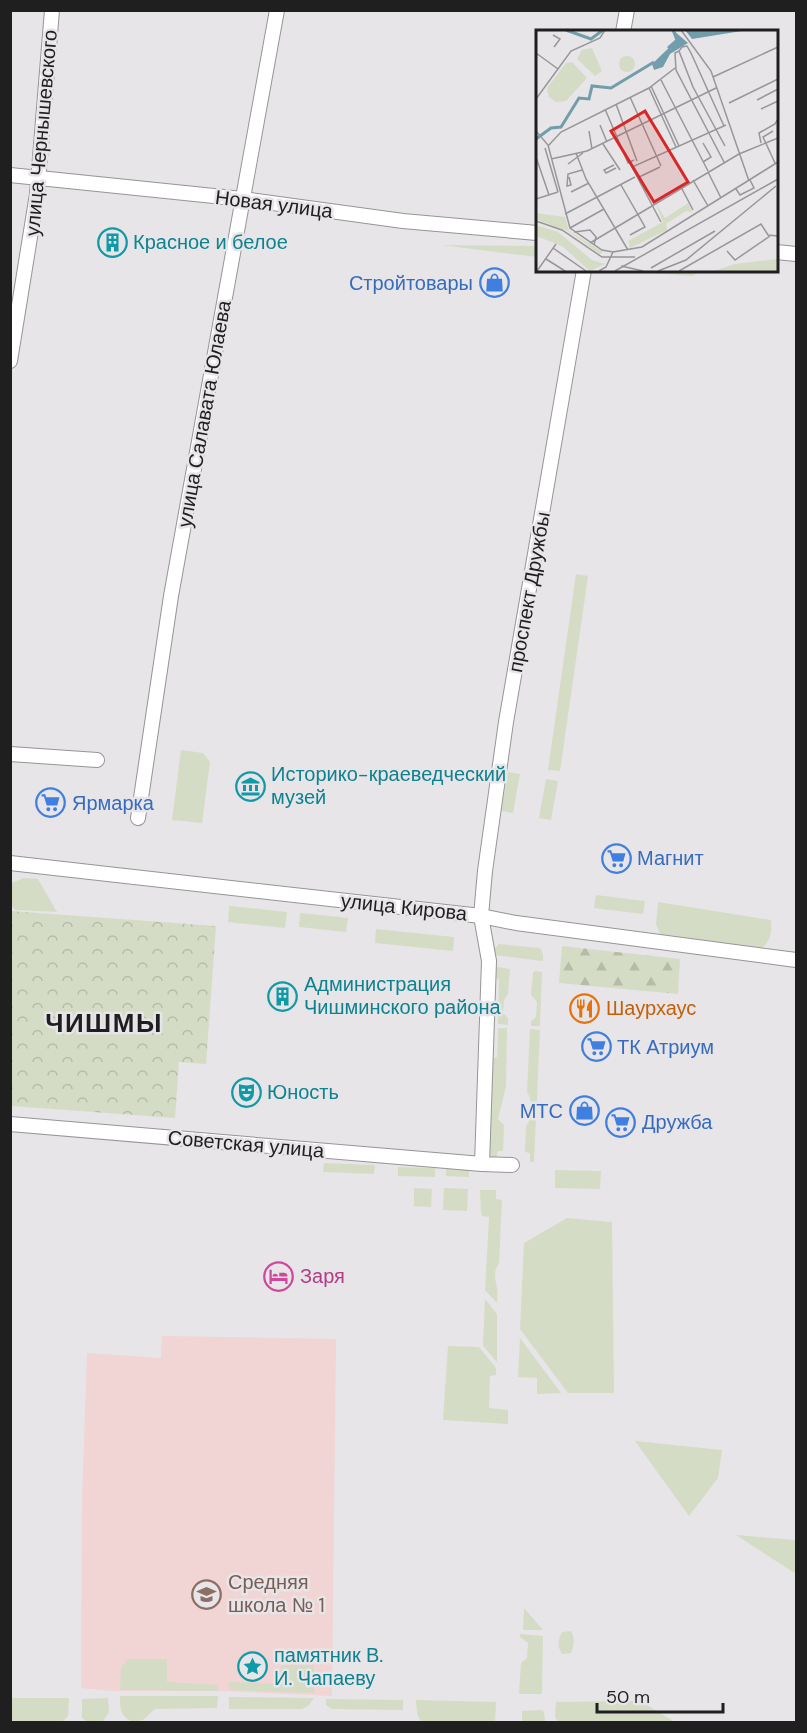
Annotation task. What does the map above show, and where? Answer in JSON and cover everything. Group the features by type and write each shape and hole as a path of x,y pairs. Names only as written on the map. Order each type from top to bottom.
{"street":[{"name":"улица Чернышевского","path":"10,361 31,239 52,10"},
{"name":"улица Салавата Юлаева","path":"138,818 171,596 277,10"},
{"path":"623,30 627,10"},
{"name":"Новая улица","path":"10,175 243,199 403,221 536,233"},
{"path":"777,252 796,254"},
{"name":"проспект Дружбы","path":"482,1164 489,961 481,916 484,871 506,722 584,272"},
{"path":"10,754 97,760"},
{"name":"улица Кирова","path":"10,863 481,916 516,923 796,960"},
{"name":"Советская улица","path":"10,1124 512,1165"}],"shaded area":[{"name":"Средняя школа № 1","path":"162,1336 336,1339 332,1696 223,1691 114,1691 81,1688 82,1500 87,1353 161,1358"}],"green space":[{"path":"441,245 536,246 536,257"},
{"path":"650,272 698,272 693,276"},
{"path":"576,574 588,576 560,771 548,770"},
{"path":"181,750 203,753 210,762 202,823 172,820"},
{"path":"508,772 520,774 513,813 501,811"},
{"path":"546,779 558,781 551,820 539,818"},
{"path":"24,878 38,879 57,912 15,910 11,905 11,883"},
{"path":"596,895 645,901 643,914 594,908"},
{"path":"658,902 771,920 770,936 762,948 660,934 656,924"},
{"path":"229,906 287,912 285,928 228,922"},
{"path":"11,911 216,926 206,1064 179,1062 175,1118 11,1106"},
{"path":"300,913 348,918 346,932 299,927"},
{"path":"376,929 454,937 453,951 375,943"},
{"path":"499,944 540,948 543,961 493,955"},
{"path":"562,946 680,959 678,994 559,983"},
{"path":"491,966 510,969 508,994 504,1000 503,1013 508,1018 508,1025 498,1024 499,979 493,978"},
{"path":"535,971 542,972 540,1026 531,1026 531,1021 536,1017 537,1002 531,995"},
{"path":"498,1028 507,1028 506,1086 498,1119 504,1125 503,1151 498,1151 496,1159 482,1157 491,1059 497,1057"},
{"path":"530,1029 540,1030 534,1162 530,1162 530,1153 525,1152 526,1126 532,1109 527,1092"},
{"path":"324,1163 375,1165 374,1174 323,1172"},
{"path":"398,1167 435,1168 435,1177 398,1176"},
{"path":"446,1168 469,1169 469,1177 446,1176"},
{"path":"555,1170 601,1171 600,1189 555,1188"},
{"path":"414,1188 432,1189 431,1207 414,1206"},
{"path":"444,1188 468,1189 467,1211 443,1210"},
{"path":"480,1190 496,1190 496,1199 502,1200 499,1263 495,1275 497,1303 485,1290 489,1217 482,1216 481,1213"},
{"path":"567,1218 612,1222 614,1393 568,1393 520,1329 524,1243"},
{"path":"485,1299 497,1314 497,1362 483,1346"},
{"path":"520,1338 561,1393 537,1394 537,1378 518,1377"},
{"path":"448,1346 479,1347 496,1368 496,1375 490,1376 489,1408 508,1410 508,1424 443,1420"},
{"path":"635,1441 722,1450 718,1478 689,1516"},
{"path":"736,1535 796,1540 796,1574"},
{"path":"524,1608 543,1630 523,1630"},
{"path":"571,1631 573,1648 571,1653 562,1654 559,1640 562,1632"},
{"path":"520,1634 543,1636 542,1694 519,1694 521,1663 527,1658 528,1643 520,1637"},
{"path":"128,1659 167,1659 167,1682 217,1685 217,1691 120,1690 121,1668"},
{"path":"281,1665 314,1665 314,1693 229,1690 229,1682 279,1684"},
{"path":"120,1696 218,1696 217,1708 155,1709 143,1720 132,1722 125,1717 122,1711"},
{"path":"229,1697 314,1698 308,1706 302,1709 229,1709"},
{"path":"11,1698 69,1698 68,1716 63,1721 11,1721"},
{"path":"108,1698 109,1712 103,1721 87,1722 82,1718 82,1699"},
{"path":"326,1699 403,1700 403,1710 332,1709 326,1705"},
{"path":"416,1700 496,1702 495,1722 421,1722 417,1713"},
{"path":"640,1701 675,1722 558,1722 555,1717 556,1702"},
{"path":"542,1710 545,1722 522,1722 522,1711"}],"place":[{"name":"Красное и белое","path":"112,242"},
{"name":"Стройтовары","path":"494,283"},
{"name":"Историко-краеведческий музей","path":"250,786"},
{"name":"Ярмарка","path":"51,803"},
{"name":"Магнит","path":"616,858"},
{"name":"Администрация Чишминского района","path":"283,996"},
{"name":"Шаурхаус","path":"585,1008"},
{"name":"ТК Атриум","path":"596,1047"},
{"name":"Юность","path":"246,1092"},
{"name":"МТС","path":"584,1111"},
{"name":"Дружба","path":"621,1122"},
{"name":"Заря","path":"279,1276"},
{"name":"Средняя школа № 1","path":"207,1594"},
{"name":"памятник В. И. Чапаеву","path":"253,1667"}],"district":[{"name":"ЧИШМЫ","path":"104,1023"}]}
